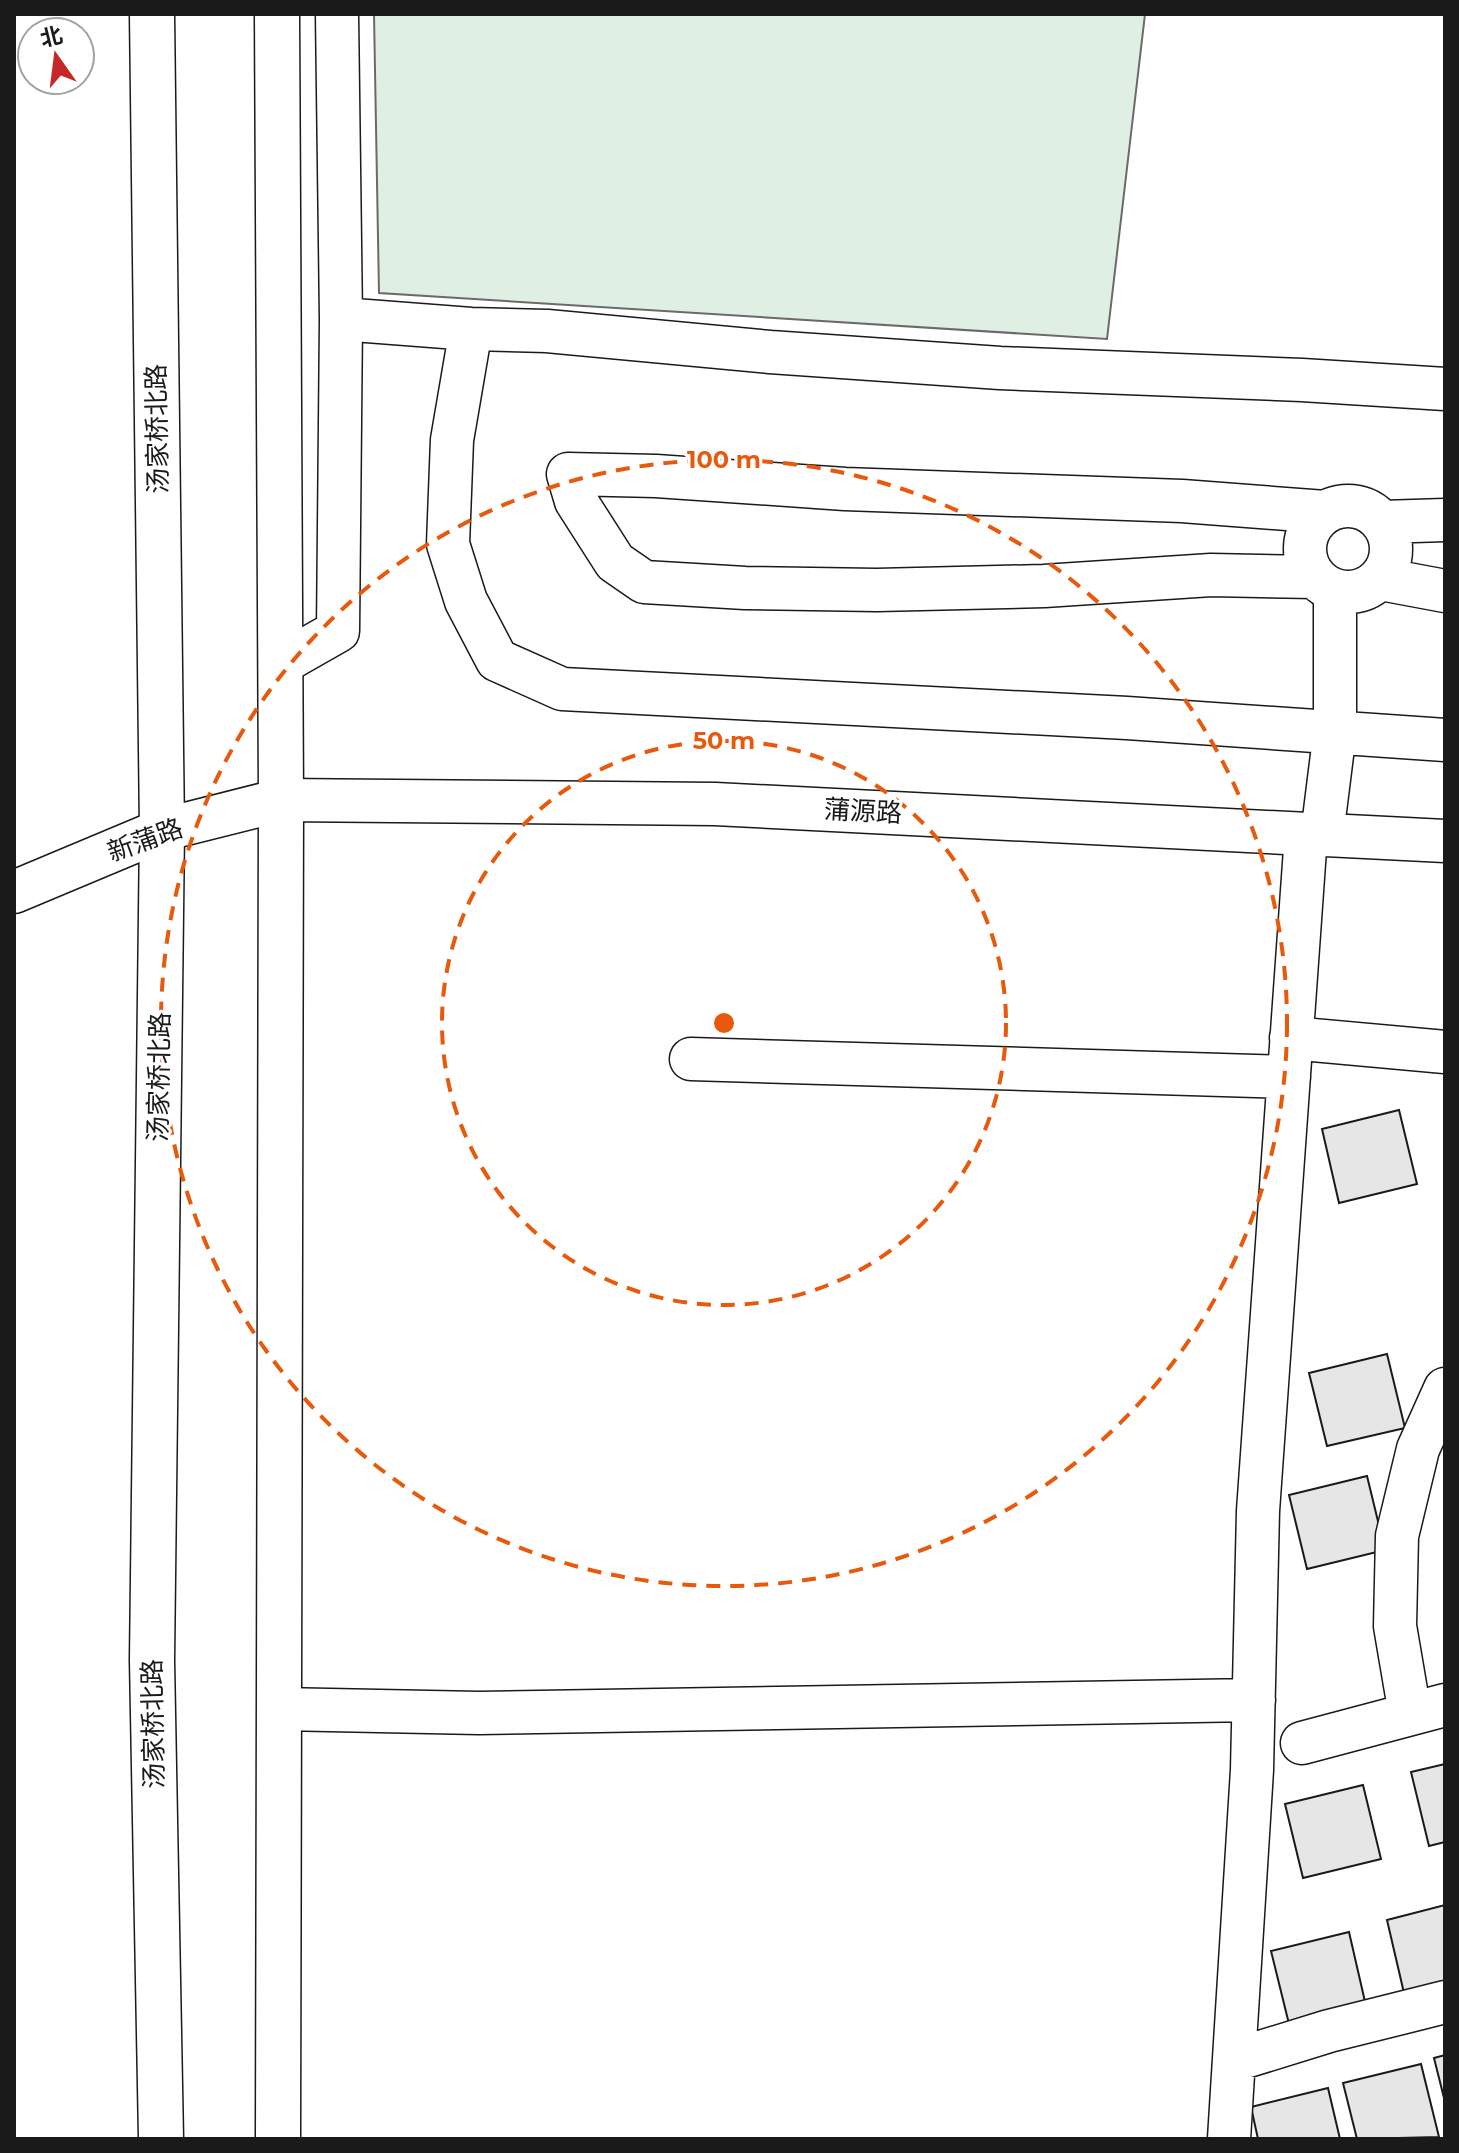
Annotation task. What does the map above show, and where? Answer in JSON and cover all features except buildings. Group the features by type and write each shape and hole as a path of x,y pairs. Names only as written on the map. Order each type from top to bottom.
{"main road":[{"name":"汤家桥北路","path":"152,14 162,830 152,1660 161,2139"},
{"path":"277,14 281,800 278,2139"}],"street":[{"path":"280,664 338,631 341,319 337,14"},
{"path":"341,319 471,329 547,331 726,349 1000,368 1445,389"},
{"path":"471,329 452,440 448,544 466,601 497,660 562,689 1335,731 1445,740"},
{"path":"568,474 656,476 845,489 1182,501 1325,512 1349,506 1372,513 1382,522 1388,532 1391,557 1381,579 1359,592 1325,584 1211,575 1044,586 877,590 745,588 644,582 615,562 576,501 568,474"},
{"path":"1229,2139 1254,1700 1258,1511 1290,1058 1314,835 1335,731 1325,584 1307,564 1304,549 1314,522 1325,512"},
{"path":"1382,522 1445,520"},
{"path":"1381,579 1445,591"},
{"name":"新蒲路","path":"14,892 162,830 281,800"},
{"name":"蒲源路","path":"281,800 715,804 1445,841"},
{"path":"691,1059 1290,1058 1445,1052"},
{"path":"1302,1743 1427,1710 1395,1626 1397,1536 1418,1449 1445,1389"},
{"path":"279,1709 479,1713 1254,1700"},
{"path":"1235,2060 1329,2031 1445,2002"}],"green space":[{"path":"374,14 1145,14 1107,339 379,293"}]}
